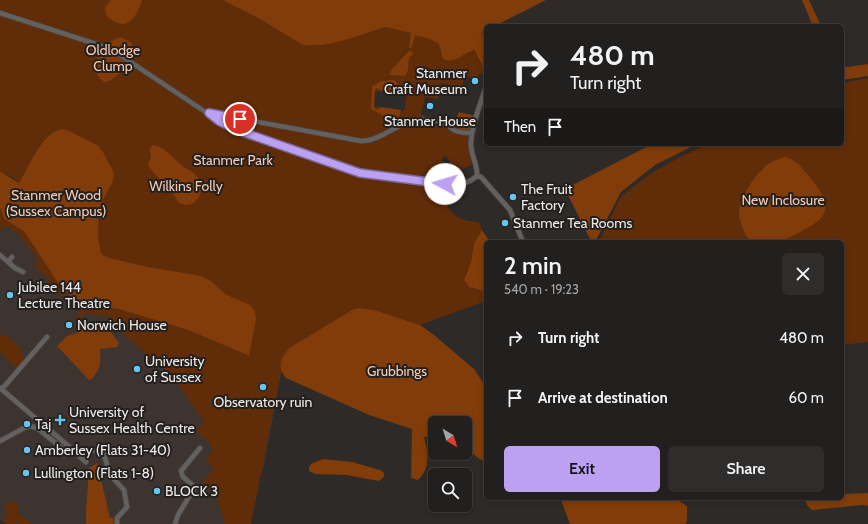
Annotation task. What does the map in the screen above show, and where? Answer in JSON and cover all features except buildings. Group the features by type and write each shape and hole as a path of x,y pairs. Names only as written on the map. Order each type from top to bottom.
{"street":[{"path":"0,13 96,44 113,51 219,121 237,130 367,175 453,185 468,182 477,176"},
{"path":"477,176 477,170 472,156 472,133 484,94"},
{"path":"209,113 361,141 371,140 406,122 427,119 443,122 458,132 472,133"},
{"path":"477,176 481,177 510,210 522,240"},
{"path":"0,255 18,270 23,272"},
{"path":"8,262 12,257"},
{"path":"47,337 1,389 74,449 86,462"},
{"path":"0,441 30,426 37,428 63,449 101,450 104,452 110,475 125,492 127,507 117,518 117,524"},
{"path":"175,524 178,515 195,487 181,474 182,470 200,448"},
{"path":"182,459 187,463"}],"shaded area":[{"name":"University of Sussex","path":"0,207 4,219 21,229 57,283 281,373 264,466 245,524 114,524 113,518 87,520 86,524 7,524 0,520"}],"green space":[{"name":"Stanmer Park","path":"0,0 222,0 260,19 301,44 313,46 319,46 386,27 391,27 436,41 440,47 441,55 452,60 473,50 484,69 484,75 480,73 477,78 465,76 461,89 441,83 438,99 425,97 421,115 424,115 423,123 426,123 426,125 434,127 440,125 453,132 469,136 468,145 472,164 463,169 457,169 446,156 444,156 437,176 439,189 449,209 458,217 468,221 479,222 482,230 474,243 471,262 465,276 473,289 484,292 484,302 420,325 375,310 364,308 352,310 287,351 282,361 281,373 251,524 225,524 216,496 203,483 214,468 205,461 212,452 210,443 194,430 205,423 171,375 110,323 112,317 86,313 80,320 76,317 80,310 60,295 40,270 38,271 32,266 39,263 37,258 16,231 11,230 9,226 3,227 0,235 0,207 4,219 24,231 60,286 66,293 81,303 90,306 119,309 188,330 248,356 90,250 57,213 12,177 0,171","holes":["375,91 407,94 404,111 400,112 374,106"]},
{"path":"111,0 142,0 133,19 124,24 113,21 106,15 105,7"},
{"path":"222,0 546,0 499,24 484,24 484,32 482,33 484,36 484,69 474,50 453,60 444,60 439,44 434,41 415,35 412,47 409,48 411,33 386,27 331,43 310,46 301,44 260,19"},
{"path":"802,0 809,0 820,24 812,24"},
{"name":"Oldlodge Clump","path":"121,37 132,43 132,54 127,64 119,74 105,82 97,74 96,65 98,55 102,45"},
{"path":"409,51 412,51 413,55 409,57 408,70 405,76 389,75 392,69"},
{"path":"868,64 868,76 844,80 844,66"},
{"path":"868,78 868,342 844,345 844,240 600,240 620,198 625,193 653,172 704,146 844,146 844,83"},
{"path":"382,81 396,81 399,87 398,92 383,91 376,88 375,91 374,108 376,110 381,107 401,110 399,118 390,119 371,109 372,86"},
{"path":"459,112 476,116 470,131 459,129 445,121 446,117 456,119"},
{"name":"Stanmer Wood (Sussex Campus)","path":"62,129 97,145 103,152 114,173 113,181 98,213 98,238 101,253 104,256 113,259 148,267 201,276 211,281 225,294 250,305 255,311 256,320 249,356 188,330 119,309 86,305 75,300 60,286 24,231 4,219 0,207 0,171 19,183 42,143 55,132"},
{"name":"Wilkins Folly","path":"152,145 156,145 163,149 197,176 201,188 199,197 192,204 188,205 178,202 173,193 167,190 149,167 148,163 151,158 150,149"},
{"path":"648,146 693,146 655,165 621,192 596,240 590,239 565,189"},
{"name":"New Inclosure","path":"784,157 792,159 798,164 814,182 823,197 825,202 825,212 821,218 805,230 784,240 749,240 744,232 739,215 742,201 754,179 772,162"},
{"path":"482,230 489,240 484,240 484,291 469,287 464,280 471,262 474,243"},
{"name":"Grubbings","path":"359,308 375,310 420,325 474,369 484,384 484,461 472,453 472,416 428,416 428,437 424,437 427,448 427,465 418,480 411,478 412,429 369,415 286,378 281,370 281,362 282,358 291,347 352,310"},
{"path":"87,323 111,332 119,343 117,347 100,349 99,368 92,379 89,380 57,346 67,336 77,333 82,324"},
{"path":"0,334 2,336 4,334 20,348 24,361 17,369 0,352"},
{"path":"323,459 352,462 380,470 384,473 384,477 379,481 346,475 315,474 309,471 311,464"},
{"path":"97,463 110,518 113,518 114,524 86,524 89,468"},
{"path":"868,493 868,506 862,505 812,510 805,500 844,500 844,494"},
{"path":"11,500 20,507 16,512 32,524 7,524 3,522 8,513 5,511 6,506"},
{"path":"562,500 677,500 687,506 687,522 685,524 570,524"}],"place":[{"name":"Stanmer Craft Museum","path":"475,81"},
{"name":"Stanmer House","path":"430,106"},
{"name":"The Fruit Factory","path":"513,197"},
{"name":"Stanmer Tea Rooms","path":"505,223"},
{"name":"Jubilee 144 Lecture Theatre","path":"10,295"},
{"name":"Norwich House","path":"69,325"},
{"name":"University of Sussex","path":"137,369"},
{"name":"Observatory ruin","path":"263,387"},
{"name":"University of Sussex Health Centre","path":"60,420"},
{"name":"Taj","path":"27,424"},
{"name":"Amberley (Flats 31-40)","path":"27,450"},
{"name":"Lullington (Flats 1-8)","path":"26,473"},
{"name":"BLOCK 3","path":"157,491"}],"route":[{"path":"240,119 209,113 212,117 237,130 360,173 445,184"}]}
